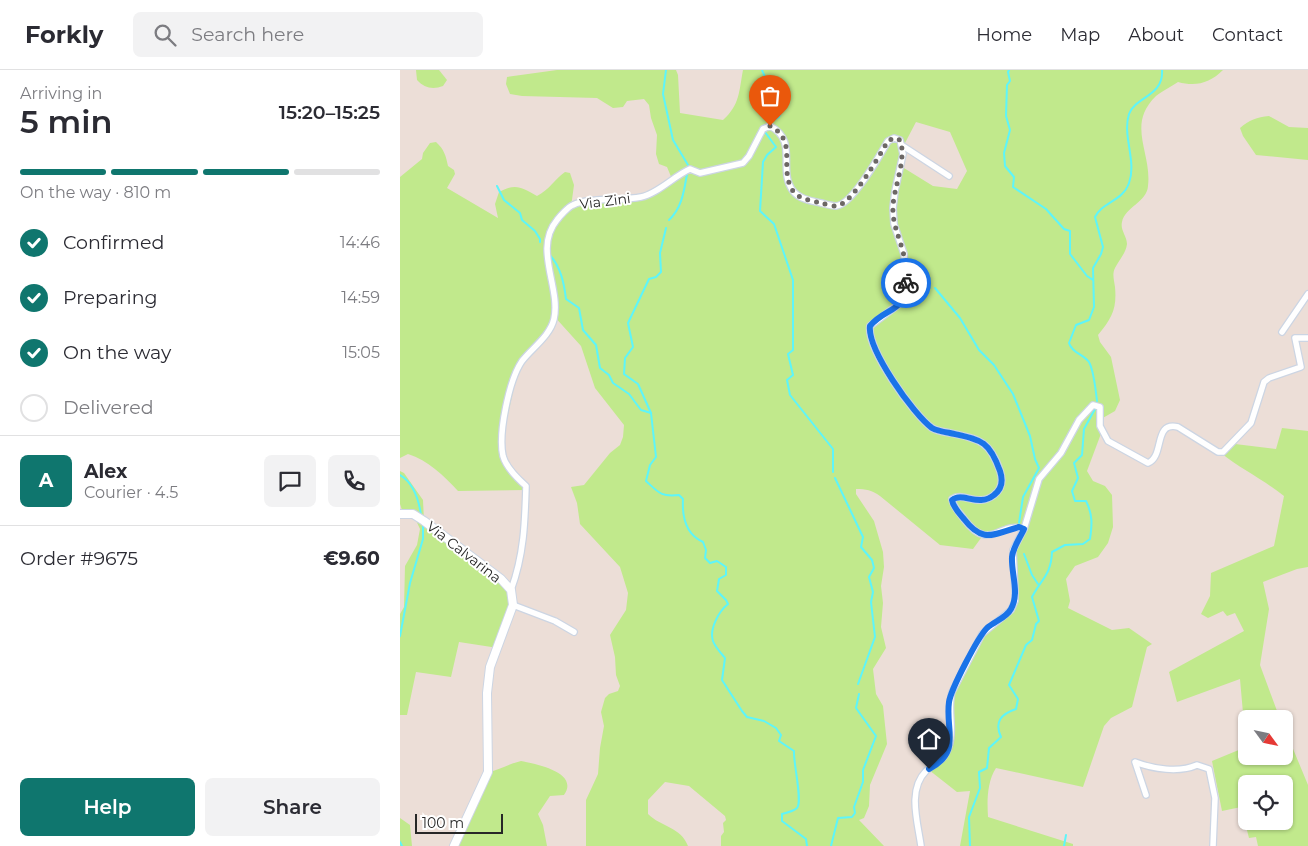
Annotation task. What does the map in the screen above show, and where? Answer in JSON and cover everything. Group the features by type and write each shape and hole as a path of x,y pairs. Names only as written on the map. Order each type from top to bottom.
{"street":[{"name":"Via Zini","path":"511,590 518,570 524,541 526,486 517,478 504,457 502,430 515,377 521,363 550,328 554,318 552,278 546,250 548,238 556,221 573,205 642,197 661,187 676,175 690,169 700,173 742,163 749,156 763,129 770,126 779,131 784,138 788,179 793,191 804,199 836,206 846,201 864,178 888,141 894,138 900,140 903,146"},
{"path":"949,176 903,146 893,208 894,224 904,254 906,294 903,301 870,326 869,332 873,346 891,377 930,426 940,431 983,442 990,448 1002,480 1000,489 994,495 981,502 960,497 952,500 971,529 988,536 1019,527 1024,529"},
{"path":"1282,332 1308,294"},
{"path":"921,846 915,809 917,789 924,774 943,759 950,746 949,702 957,681 982,634 988,627 1007,615 1015,601 1013,550 1024,529 1039,479 1061,453 1079,420 1093,405 1100,407 1100,426 1108,441 1148,463 1156,457 1163,431 1167,426 1178,427 1218,452 1222,452 1252,423 1264,382 1269,378 1301,367 1295,338 1308,338"},
{"name":"Via Calvarina","path":"400,514 413,514 501,579 511,590 513,605"},
{"path":"454,846 488,772 487,693 490,667 513,605 555,621 574,632"},
{"path":"1146,795 1135,762 1146,766 1186,770 1197,765 1209,769 1215,798 1213,846"}],"green space":[{"path":"416,70 439,70 447,80 443,86 432,88 417,80"},
{"path":"557,70 676,70 678,75 680,113 723,120 736,103 743,70 1223,70 1213,78 1202,83 1178,82 1156,96 1147,107 1141,128 1147,162 1147,192 1127,212 1122,222 1127,244 1115,268 1114,307 1110,318 1098,335 1100,342 1111,357 1120,400 1115,411 1101,419 1102,431 1087,471 1093,481 1105,486 1112,495 1113,527 1108,543 1098,557 1075,566 1066,579 1070,601 1068,608 1112,630 1129,628 1152,644 1147,647 1132,707 1111,718 1104,726 1083,787 996,768 989,785 988,817 1073,844 1073,846 960,846 970,791 957,792 929,770 949,751 951,699 982,636 1013,608 1013,557 1023,529 1008,530 981,538 973,549 940,545 877,494 869,490 856,489 856,494 874,521 883,552 881,627 886,648 873,669 876,694 883,706 887,744 870,785 869,806 864,818 859,820 884,846 721,846 721,836 724,832 723,823 726,820 725,816 689,786 665,782 648,800 648,814 681,835 688,846 586,846 586,800 598,774 604,726 601,712 605,698 609,694 618,691 620,686 616,675 615,657 610,635 626,610 628,593 620,567 580,524 577,503 571,487 584,485 610,453 620,445 624,425 595,388 581,346 553,315 549,329 522,363 517,374 502,441 507,463 525,481 526,490 458,491 441,474 422,460 408,454 400,458 400,177 422,159 423,153 430,143 436,142 444,153 448,166 454,170 455,174 447,188 498,218 495,204 499,192 518,187 537,196 565,172 570,173 574,185 571,207 600,202 632,201 672,179 667,167 659,164 656,154 657,135 649,105 644,99 627,101 623,107 613,108 597,98 522,96 510,94 506,84 507,77","holes":["916,122 950,132 967,171 957,189 933,186 899,165 905,143"]},
{"path":"1269,116 1289,127 1308,128 1308,160 1256,155 1240,128 1253,119"},
{"path":"1282,428 1308,431 1308,567 1297,569 1263,582 1269,609 1260,665 1277,710 1243,710 1240,679 1177,702 1169,672 1244,631 1235,613 1227,616 1223,611 1208,618 1201,614 1210,596 1211,573 1274,546 1284,496 1221,453 1235,444 1276,449"},
{"path":"400,471 404,473 423,500 424,521 511,590 513,605 498,648 459,642 451,677 416,672 407,715 400,715 400,614 404,607 405,566 417,545 420,529 413,514 403,513 400,504"},
{"path":"1293,749 1308,785 1308,846 1258,846 1256,837 1249,838 1247,830 1293,830 1293,775 1238,775 1238,808 1222,811 1212,761 1238,750 1238,765 1293,765"},
{"path":"521,761 545,767 561,775 566,780 567,787 564,795 550,796 538,814 543,825 547,846 454,846 488,772"},
{"path":"400,818 410,825 412,846 400,846"}],"waterway":[{"path":"666,70 663,94 673,140 688,165"},
{"path":"762,70 768,84 782,99 784,106 779,117 768,123"},
{"path":"1009,70 1010,81 1007,85 1006,116 1010,130 1004,153 1005,166 1014,177 1013,187 1046,209 1064,229 1070,231 1070,254 1087,276 1093,280"},
{"path":"1097,401 1089,362 1073,349 1069,343 1076,325 1089,320 1094,307 1093,268 1103,247 1095,217 1102,208 1122,194 1129,183 1131,175 1127,131 1129,114 1132,108 1159,85 1162,70"},
{"path":"765,132 776,147 767,155 763,162 760,211 774,224 793,280 793,350 788,354 793,375 787,380 790,395 833,449 833,472"},
{"path":"669,220 680,205 687,174"},
{"path":"497,186 504,200 520,213 522,220 535,231 540,242"},
{"path":"651,413 638,384 624,374 625,358 633,347 628,323 649,279 656,277 661,272 660,253 666,228"},
{"path":"549,254 559,270 566,299 579,308 583,330 596,345 600,368 609,375 613,383 629,394 641,410 651,413 656,457 650,465 646,481 664,495 679,495 683,499 683,512 686,524 692,534 703,542 706,550 705,558 710,563 717,561 726,567 726,575 719,579 717,591 728,604 721,611 712,631 713,641 725,658 722,680 747,717 764,721 776,728 781,735 779,741 794,751 799,804 796,809 782,814 782,821 806,839 807,846"},
{"path":"935,288 960,318 979,350 994,365 1013,394 1030,436 1039,468 1023,497 1019,523"},
{"path":"970,846 969,817 980,788 979,772 987,768 989,748 1001,737 998,727 1000,719 1006,713 1016,709 1018,699 1009,685 1026,645 1032,640 1036,624 1039,621 1032,597 1048,571 1052,552 1065,545 1083,544 1090,539 1090,511 1086,501 1075,501 1072,491 1078,478 1074,463 1082,455 1084,429 1095,409"},
{"path":"400,475 412,487 421,515"},
{"path":"835,478 863,537 861,547 872,560 874,568 869,577 873,592 871,602 875,637 858,684"},
{"path":"400,636 410,583 423,539 423,526"},
{"path":"1024,554 1032,575 1038,584"},
{"path":"831,846 838,818 852,817 855,813 854,807 863,782 863,770 876,736 856,708 859,694"},
{"path":"1064,846 1066,835"},
{"path":"400,842 402,846"}],"way so far":[{"path":"770,126 779,131 784,138 788,179 793,191 804,199 836,206 846,201 864,178 888,141 894,138 900,140 903,146 903,154 893,208 896,233 904,254 906,283"}],"route":[{"path":"906,283 906,294 903,301 870,326 869,332 873,346 881,362 902,393 930,426 940,431 983,442 990,448 1002,480 1000,489 994,495 981,502 960,497 954,497 952,500 953,505 971,529 975,533 988,536 1019,527 1024,529 1013,550 1015,601 1007,615 988,627 982,634 957,681 949,702 950,746 943,759 929,769"}]}
